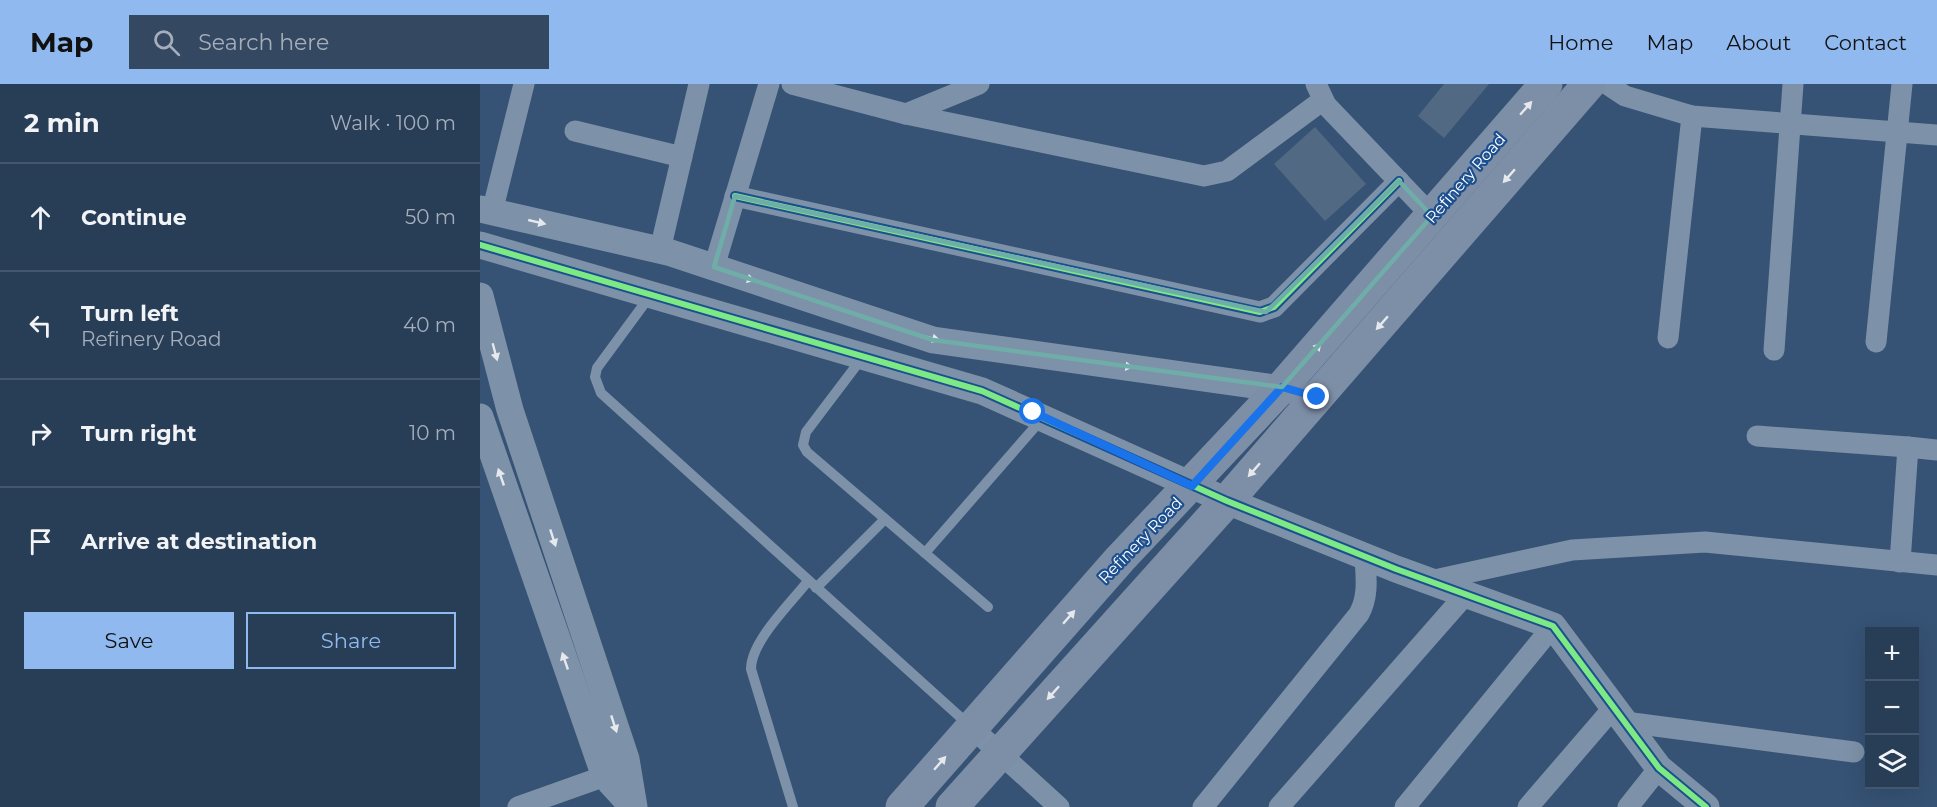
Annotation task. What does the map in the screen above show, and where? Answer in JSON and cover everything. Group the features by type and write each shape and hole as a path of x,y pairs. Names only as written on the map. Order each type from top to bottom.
{"main road":[{"name":"Refinery Road","path":"902,807 1120,559 1192,486 1282,387 1546,84"},
{"name":"Refinery Road","path":"952,807 1227,501 1589,84"}],"street":[{"path":"524,84 486,210 660,250 933,340 1282,387 1317,397"},
{"path":"660,250 699,84"},
{"path":"714,267 769,84"},
{"path":"792,84 906,114 1204,176 1227,171 1319,92 1432,216"},
{"path":"906,114 979,84"},
{"path":"1607,84 1625,96 1692,116 1937,135"},
{"path":"1774,350 1793,84"},
{"path":"1876,342 1902,84"},
{"path":"1668,338 1692,116"},
{"path":"575,131 682,157"},
{"path":"735,196 1260,312 1274,307 1399,181"},
{"path":"480,245 982,390 1227,501 1430,581 1553,626 1659,768 1706,807"},
{"path":"480,296 510,410 626,759 634,807"},
{"path":"480,417 605,776 634,807"},
{"path":"1757,436 1937,450"},
{"path":"1900,562 1908,447"},
{"path":"1430,581 1572,550 1705,542 1937,565"},
{"path":"1203,807 1359,614 1365,603 1367,592 1365,556"},
{"path":"1279,807 1466,594"},
{"path":"1405,807 1553,626"},
{"path":"1619,714 1854,752"},
{"path":"1528,807 1619,714"},
{"path":"971,728 1059,807"},
{"path":"1628,807 1659,768"},
{"path":"518,807 605,776"}],"lane":[{"path":"652,294 597,368 597,386 601,393 971,728"},
{"path":"864,356 806,432 803,446 988,608"},
{"path":"925,553 1042,418"},
{"path":"793,807 751,669 751,659 757,646 812,585 885,519"}],"highlighted area":[{"path":"1399,181 1432,216 1282,387 933,340 714,267 735,196 1266,312"}],"building":[{"path":"1444,84 1489,84 1444,138 1418,116"},
{"path":"1315,127 1366,184 1325,221 1274,164"}],"cycle path":[{"path":"735,196 1260,312 1274,307 1399,181"},
{"path":"480,245 982,391 1227,501 1396,569 1553,626 1659,768 1706,807"}],"route":[{"path":"1033,412 1192,486 1282,387 1317,397"}]}
